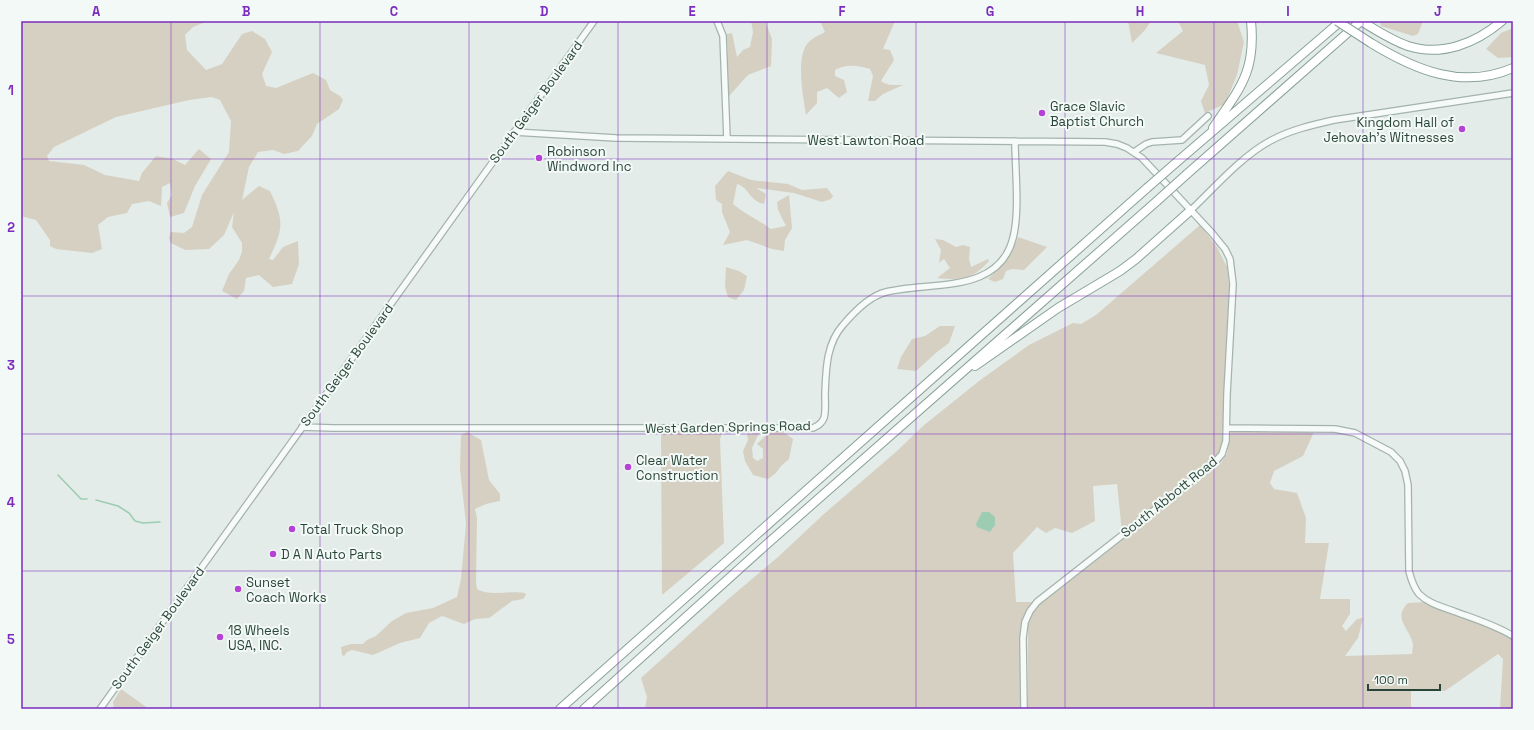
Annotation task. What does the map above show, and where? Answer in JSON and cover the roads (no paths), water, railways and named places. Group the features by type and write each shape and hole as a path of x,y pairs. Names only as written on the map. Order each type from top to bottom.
{"highway":[{"path":"1207,136 1236,95 1247,73 1252,53 1251,21"},
{"path":"1337,21 1371,43 1410,65 1433,74 1469,77 1493,74 1513,68"},
{"path":"560,709 1147,188 1341,21"},
{"path":"584,709 957,377 1361,21 1381,33 1409,46 1424,49 1440,49 1454,48 1469,43 1479,38 1502,21"},
{"path":"957,377 984,361 1028,327 1120,271 1136,259 1191,210"}],"street":[{"name":"South Geiger Boulevard","path":"100,709 594,21"},
{"path":"717,21 723,36 727,139"},
{"path":"1191,210 1236,167 1261,147 1287,133 1334,120 1513,93"},
{"path":"1134,152 1152,142 1182,140 1208,116"},
{"name":"West Lawton Road","path":"514,132 616,138 1105,142 1117,144 1134,152 1142,158 1191,210"},
{"name":"West Garden Springs Road","path":"302,427 813,428 821,423 824,415 826,372 831,346 841,326 860,308 871,299 885,292 976,279 989,272 1004,257 1013,240 1015,230 1015,141"},
{"name":"South Abbott Road","path":"1024,709 1023,638 1025,622 1030,611 1037,602 1214,463 1222,454 1226,441 1227,428 1227,394 1234,284 1230,259 1225,249 1191,210"},
{"path":"1227,428 1346,430 1367,438 1391,452 1400,461 1405,471 1408,485 1409,571 1412,582 1418,593 1427,600 1488,623 1513,636"}],"waterway":[{"path":"58,475 81,499 87,499"},
{"path":"96,500 118,506 129,513 135,521 143,523 160,522"}],"place":[{"name":"Grace Slavic Baptist Church","path":"1042,113"},
{"name":"Kingdom Hall of Jehovah's Witnesses","path":"1462,129"},
{"name":"Robinson Windword Inc","path":"539,158"},
{"name":"Clear Water Construction","path":"628,467"},
{"name":"Total Truck Shop","path":"292,529"},
{"name":"D A N Auto Parts","path":"273,554"},
{"name":"Sunset Coach Works","path":"238,589"},
{"name":"18 Wheels USA, INC.","path":"220,637"}]}
